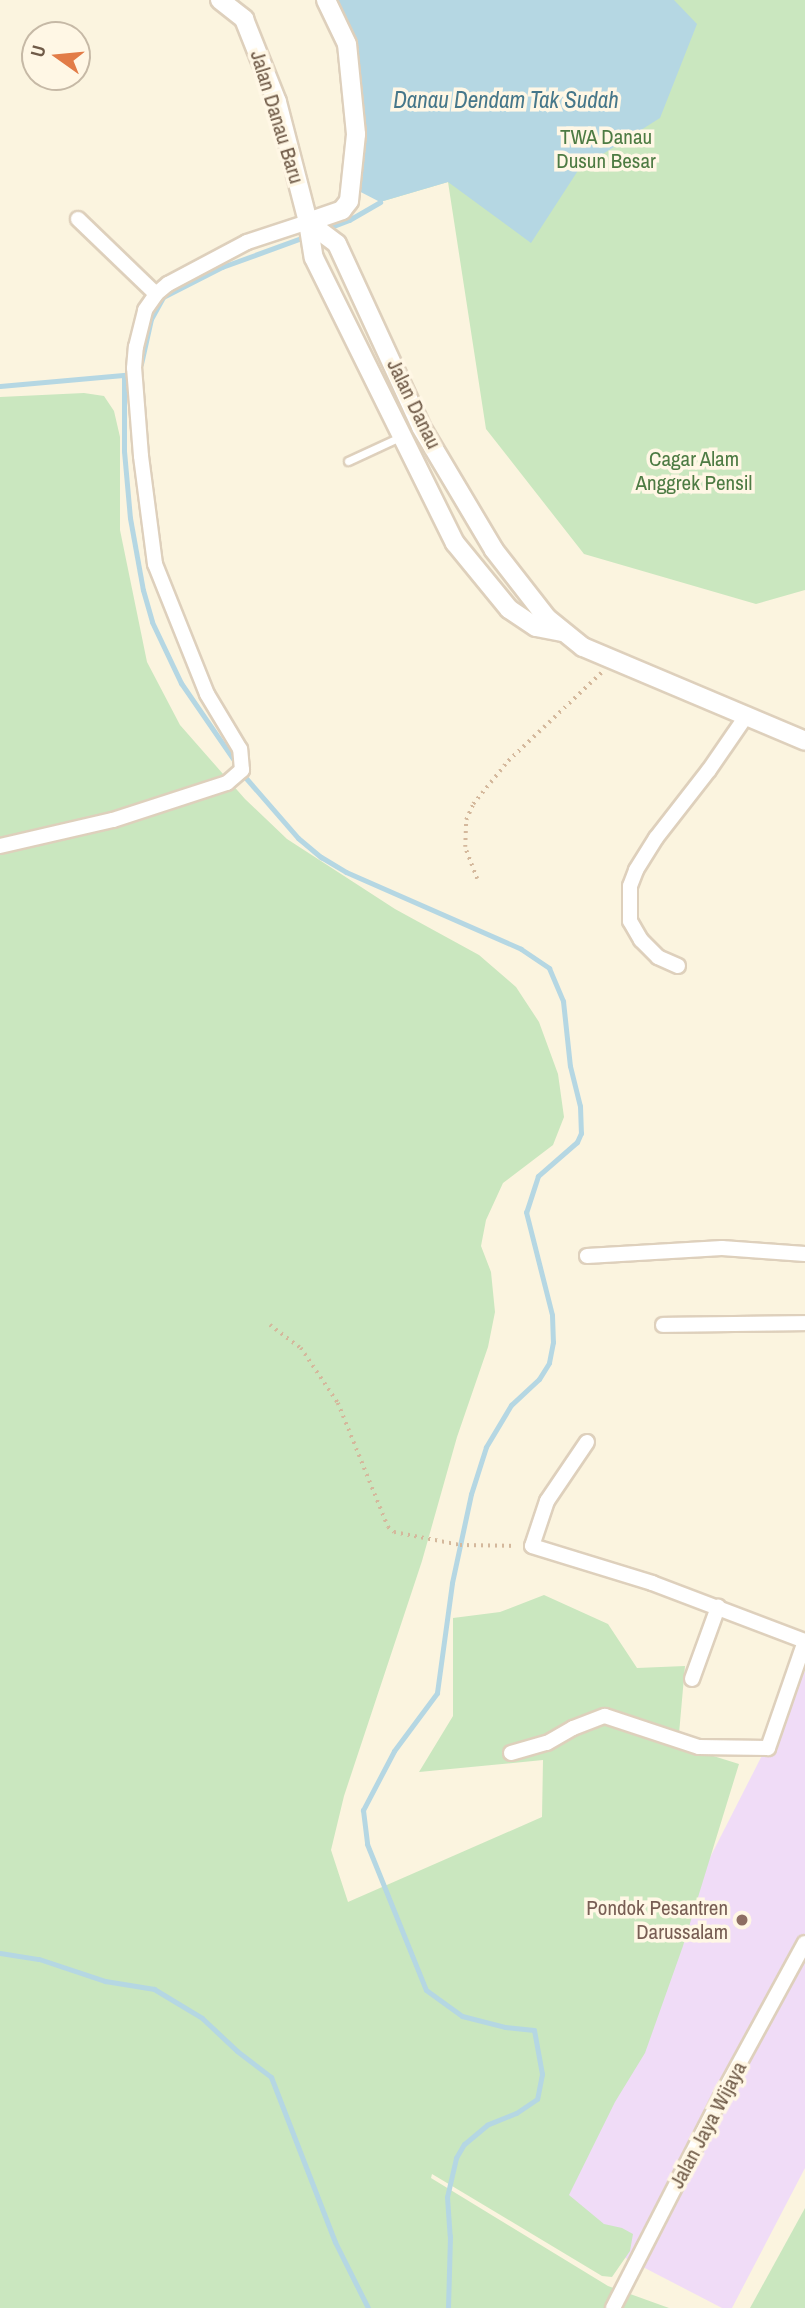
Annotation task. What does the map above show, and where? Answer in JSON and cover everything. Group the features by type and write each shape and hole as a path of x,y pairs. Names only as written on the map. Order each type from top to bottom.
{"street":[{"name":"Jalan Danau Baru","path":"220,0 244,19 276,102 313,233"},
{"path":"0,846 113,820 227,783 242,770 240,749 207,694 155,564 149,534 134,374 139,330 145,310 156,294 216,256 313,233 342,210 350,194 356,134 352,77 347,44 326,0"},
{"path":"78,219 156,294"},
{"name":"Jalan Danau","path":"564,633 536,627 509,610 470,565 455,543 400,437 314,258 313,233 337,244 421,427 494,550 528,597 564,633 583,647 805,741"},
{"path":"678,966 658,957 641,940 630,921 630,886 636,870 656,838 709,770 747,715"},
{"path":"587,1256 722,1248 805,1254"},
{"path":"663,1325 805,1323"},
{"path":"511,1753 547,1743 573,1728 605,1716 699,1747 768,1748 805,1641 602,1566 532,1546 547,1501 587,1442"},
{"path":"692,1679 718,1607"},
{"name":"Jalan Jaya Wijaya","path":"613,2308 722,2095 799,1967 805,1943"}],"lane":[{"path":"348,461 400,437"}],"path":[{"path":"477,879 464,847 467,820 473,804 509,761 614,661"},
{"path":"270,1325 301,1348 338,1403 388,1527 394,1532 460,1545 532,1546"}],"shaded area":[{"name":"Pondok Pesantren Darussalam","path":"805,1671 805,2168 732,2308 722,2308 531,2209"}],"green space":[{"path":"326,0 805,0 805,590 756,604 584,554 486,429 448,182 380,202 352,77"},
{"path":"84,393 104,396 114,411 120,437 120,530 147,662 180,725 245,799 287,839 395,909 479,955 516,987 539,1022 558,1074 564,1117 553,1145 503,1183 486,1220 481,1246 491,1272 495,1312 488,1347 457,1437 422,1561 344,1796 331,1850 348,1902 542,1817 543,1760 419,1772 453,1716 453,1618 500,1612 544,1595 608,1624 637,1668 685,1666 678,1745 739,1764 683,1946 645,2053 615,2102 569,2195 604,2224 633,2234 630,2251 612,2277 602,2276 432,2174 431,2178 608,2286 669,2308 0,2308 0,397"},
{"path":"805,2208 805,2308 750,2308"}],"water":[{"name":"Danau Dendam Tak Sudah","path":"326,0 674,0 697,24 660,118 579,169 531,243 448,182 380,202 351,187 352,77"}],"waterway":[{"path":"323,230 349,220 380,202"},
{"path":"141,364 151,319 163,297 222,267 307,236"},
{"path":"0,386 134,374"},
{"path":"124,376 124,451 130,518 143,590 152,622 181,683 236,763"},
{"path":"245,777 298,838 321,857 346,872 521,949 549,968 563,1001 570,1066 580,1106 581,1133 577,1142 538,1176 526,1212 552,1315 553,1342 549,1363 539,1379 511,1405 486,1447 471,1494 452,1583 437,1693 394,1751 363,1810 367,1844 426,1990 462,2016 505,2027 534,2030 542,2074 537,2099 516,2113 487,2125 464,2144 456,2158 447,2197 450,2236 448,2308"},
{"path":"0,1953 39,1959 105,1981 154,1989 202,2018 237,2051 271,2077 335,2242 368,2308"}],"place":[{"name":"Pondok Pesantren Darussalam","path":"742,1920"}],"park label":[{"name":"TWA Danau Dusun Besar","path":"606,149"},
{"name":"Cagar Alam Anggrek Pensil","path":"694,471"}]}
